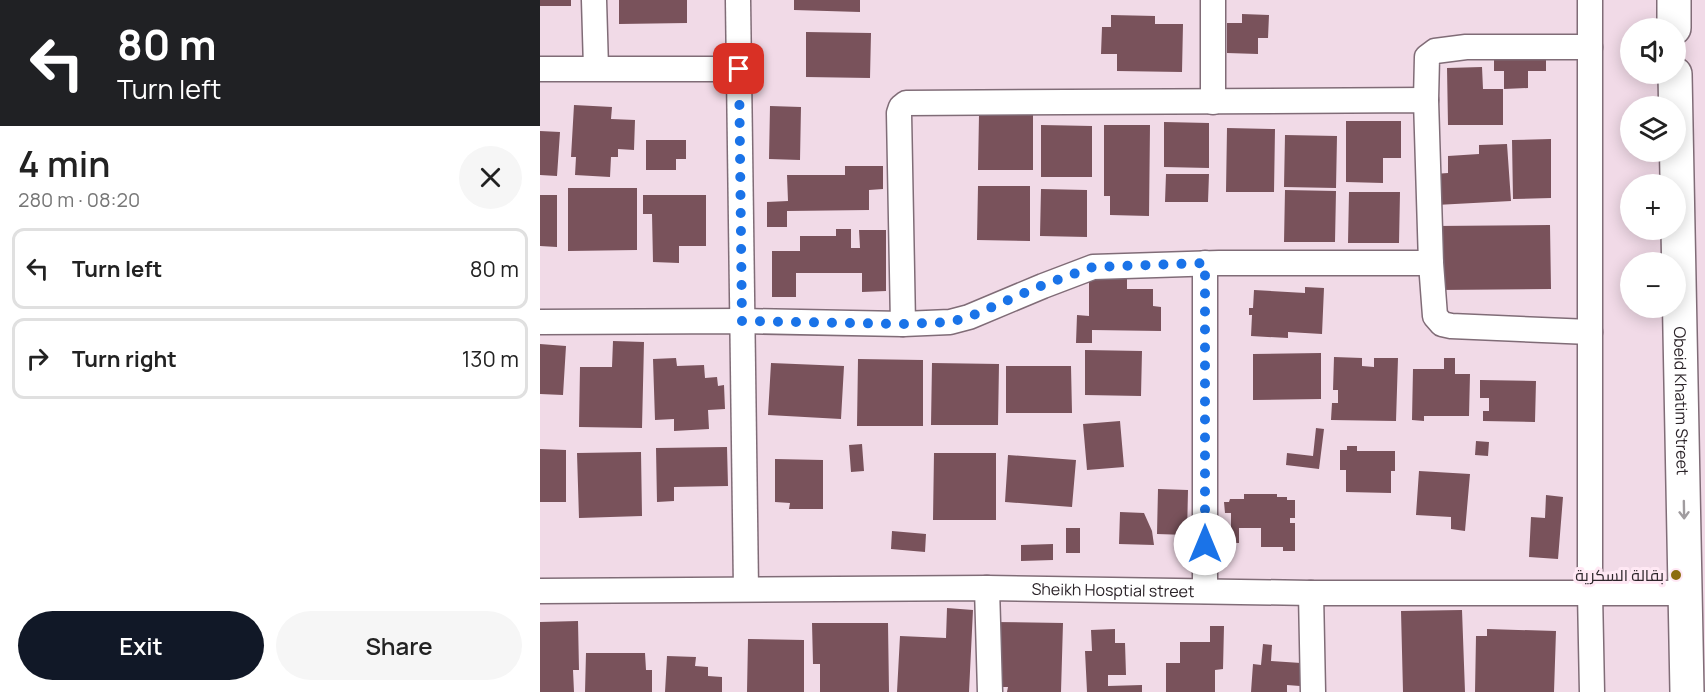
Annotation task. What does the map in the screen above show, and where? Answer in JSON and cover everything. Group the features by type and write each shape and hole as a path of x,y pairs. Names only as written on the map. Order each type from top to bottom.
{"main road":[{"path":"1674,0 1674,18"},
{"name":"Obeid Khatim Street","path":"1676,84 1693,366 1686,593 1687,692"}],"street":[{"path":"594,0 596,68"},
{"path":"738,0 746,589"},
{"path":"1213,0 1213,102"},
{"path":"1590,0 1592,692"},
{"path":"1590,46 1466,47 1435,51 1427,57 1426,100 1435,316 1442,324 1590,332"},
{"path":"540,69 739,69"},
{"path":"903,324 899,113 901,107 906,103 1426,100"},
{"path":"540,322 742,321 903,324 950,322 969,317 1043,285 1093,267 1205,263 1431,263"},
{"path":"1205,263 1205,591"},
{"path":"987,588 990,692"},
{"name":"Sheikh Hosptial street","path":"540,591 987,588 1311,593 1686,593"},
{"path":"1311,593 1313,692"}],"building":[{"path":"540,0 571,0 571,6 540,6"},
{"path":"619,0 687,0 687,23 619,24"},
{"path":"794,0 860,0 860,12 794,10"},
{"path":"1242,14 1269,15 1268,38 1258,38 1258,54 1227,53 1227,23 1242,23"},
{"path":"1111,15 1155,16 1155,24 1183,24 1182,72 1117,71 1117,54 1101,54 1102,27 1111,27"},
{"path":"806,32 871,33 870,78 806,77"},
{"path":"1494,54 1546,55 1546,71 1528,71 1528,88 1504,89 1504,71 1494,71"},
{"path":"1482,67 1483,89 1503,89 1503,125 1448,125 1447,68"},
{"path":"574,105 612,107 611,119 635,120 634,150 618,149 618,157 611,157 610,177 575,175 576,157 571,157"},
{"path":"770,106 801,107 800,160 769,159"},
{"path":"979,115 1033,115 1033,170 978,170"},
{"path":"1346,121 1401,121 1401,158 1383,158 1383,183 1346,182"},
{"path":"1164,122 1209,123 1209,168 1164,167"},
{"path":"1041,125 1092,126 1092,177 1041,177"},
{"path":"1104,125 1150,125 1149,216 1110,215 1110,196 1104,196"},
{"path":"1227,128 1275,129 1274,192 1226,192"},
{"path":"540,131 560,132 557,176 540,175"},
{"path":"1285,135 1337,136 1336,188 1284,187"},
{"path":"1551,139 1551,198 1513,199 1512,140"},
{"path":"646,140 686,140 686,159 676,159 676,170 646,170"},
{"path":"1507,144 1511,201 1436,205 1434,174 1448,173 1448,156 1479,154 1479,145"},
{"path":"845,166 883,166 883,189 869,190 869,210 787,211 787,227 767,227 767,202 788,201 787,175 845,175"},
{"path":"1166,174 1209,174 1208,202 1165,202"},
{"path":"978,186 1030,186 1030,241 977,240"},
{"path":"568,188 637,188 637,250 568,251"},
{"path":"1041,189 1087,190 1087,237 1040,236"},
{"path":"1285,190 1336,191 1335,242 1284,242"},
{"path":"1349,192 1400,192 1399,243 1348,243"},
{"path":"540,195 557,195 557,247 540,246"},
{"path":"643,195 706,195 706,246 679,246 679,263 653,262 652,214 643,214"},
{"path":"1550,225 1551,289 1437,290 1436,226"},
{"path":"836,229 851,229 851,248 860,248 859,230 886,230 886,291 862,292 862,273 796,273 796,297 772,297 772,251 800,251 800,236 836,236"},
{"path":"1089,279 1127,279 1127,289 1153,289 1153,306 1161,307 1161,331 1092,330 1092,343 1076,343 1077,315 1089,316"},
{"path":"1305,287 1324,288 1322,334 1288,332 1288,338 1251,336 1252,315 1249,315 1249,308 1253,308 1254,290 1305,293"},
{"path":"613,341 644,342 642,428 579,427 580,367 612,367"},
{"path":"540,344 566,346 563,395 540,394"},
{"path":"1085,350 1142,351 1141,396 1085,395"},
{"path":"1321,353 1321,399 1253,400 1253,354"},
{"path":"1334,357 1362,358 1362,366 1374,367 1374,358 1398,358 1396,421 1331,420 1332,403 1338,403 1338,390 1333,390"},
{"path":"676,358 677,366 704,365 705,378 717,377 718,386 724,385 725,409 708,410 709,429 674,431 674,419 655,420 653,359"},
{"path":"1444,358 1455,358 1455,374 1470,374 1469,416 1424,416 1424,421 1412,420 1413,369 1444,369"},
{"path":"858,359 923,360 923,426 857,426"},
{"path":"771,363 844,366 841,419 768,415"},
{"path":"932,363 999,364 998,425 931,425"},
{"path":"1006,366 1071,366 1072,413 1006,413"},
{"path":"1480,380 1536,381 1535,422 1483,421 1483,411 1489,411 1489,398 1480,398"},
{"path":"1120,421 1124,467 1087,470 1083,424"},
{"path":"1316,428 1324,429 1319,469 1286,465 1287,453 1313,456"},
{"path":"1476,441 1489,442 1488,456 1475,455"},
{"path":"862,444 864,471 851,472 849,445"},
{"path":"1347,446 1357,446 1357,451 1395,451 1395,471 1391,471 1391,493 1346,492 1346,470 1340,470 1340,450 1347,450"},
{"path":"727,447 728,486 674,487 674,501 657,502 656,448"},
{"path":"540,449 566,450 566,502 540,502"},
{"path":"641,452 642,516 579,518 577,453"},
{"path":"934,453 996,453 996,520 933,520"},
{"path":"1008,455 1076,460 1072,507 1005,502"},
{"path":"775,459 823,460 823,509 789,509 790,503 775,502"},
{"path":"1419,471 1470,474 1465,531 1451,529 1451,517 1416,515"},
{"path":"1158,489 1188,490 1187,535 1157,534"},
{"path":"1244,494 1277,494 1277,497 1295,500 1295,518 1290,518 1290,523 1295,523 1295,551 1283,551 1283,547 1261,547 1261,528 1239,528 1239,543 1226,543 1226,529 1231,529 1231,513 1225,513 1224,502 1229,502 1230,499 1244,499"},
{"path":"1546,495 1563,497 1558,559 1529,557 1531,517 1545,518"},
{"path":"1120,512 1144,513 1152,531 1154,545 1119,544"},
{"path":"1066,528 1080,528 1080,553 1066,553"},
{"path":"892,531 926,534 925,552 891,549"},
{"path":"1053,544 1053,560 1021,561 1021,545"},
{"path":"947,608 973,610 969,692 897,692 900,636 946,638"},
{"path":"1462,610 1465,692 1403,692 1401,611"},
{"path":"578,621 579,670 573,670 574,692 540,692 540,622"},
{"path":"993,622 1063,623 1061,692 1007,692 1008,687 992,687"},
{"path":"812,623 888,623 889,692 820,692 820,664 813,664"},
{"path":"1210,626 1224,626 1223,669 1215,670 1215,692 1166,692 1166,663 1180,663 1180,642 1210,642"},
{"path":"1115,629 1115,643 1125,643 1126,675 1108,675 1108,686 1142,685 1142,692 1087,692 1085,651 1092,651 1091,630"},
{"path":"1487,629 1556,631 1554,692 1475,692 1476,636 1487,636"},
{"path":"748,639 804,640 804,692 747,692"},
{"path":"1263,644 1272,645 1271,661 1301,663 1300,686 1287,685 1287,692 1251,692 1253,664 1261,665"},
{"path":"586,653 645,653 646,670 652,670 652,692 585,692"},
{"path":"667,656 696,657 695,666 708,667 708,676 722,677 722,692 665,692"}],"place":[{"name":"بقالة السكرية","path":"1676,575"}],"route":[{"path":"739,69 742,321 903,324 950,322 998,306 1080,270 1093,267 1205,263 1205,544"}]}
